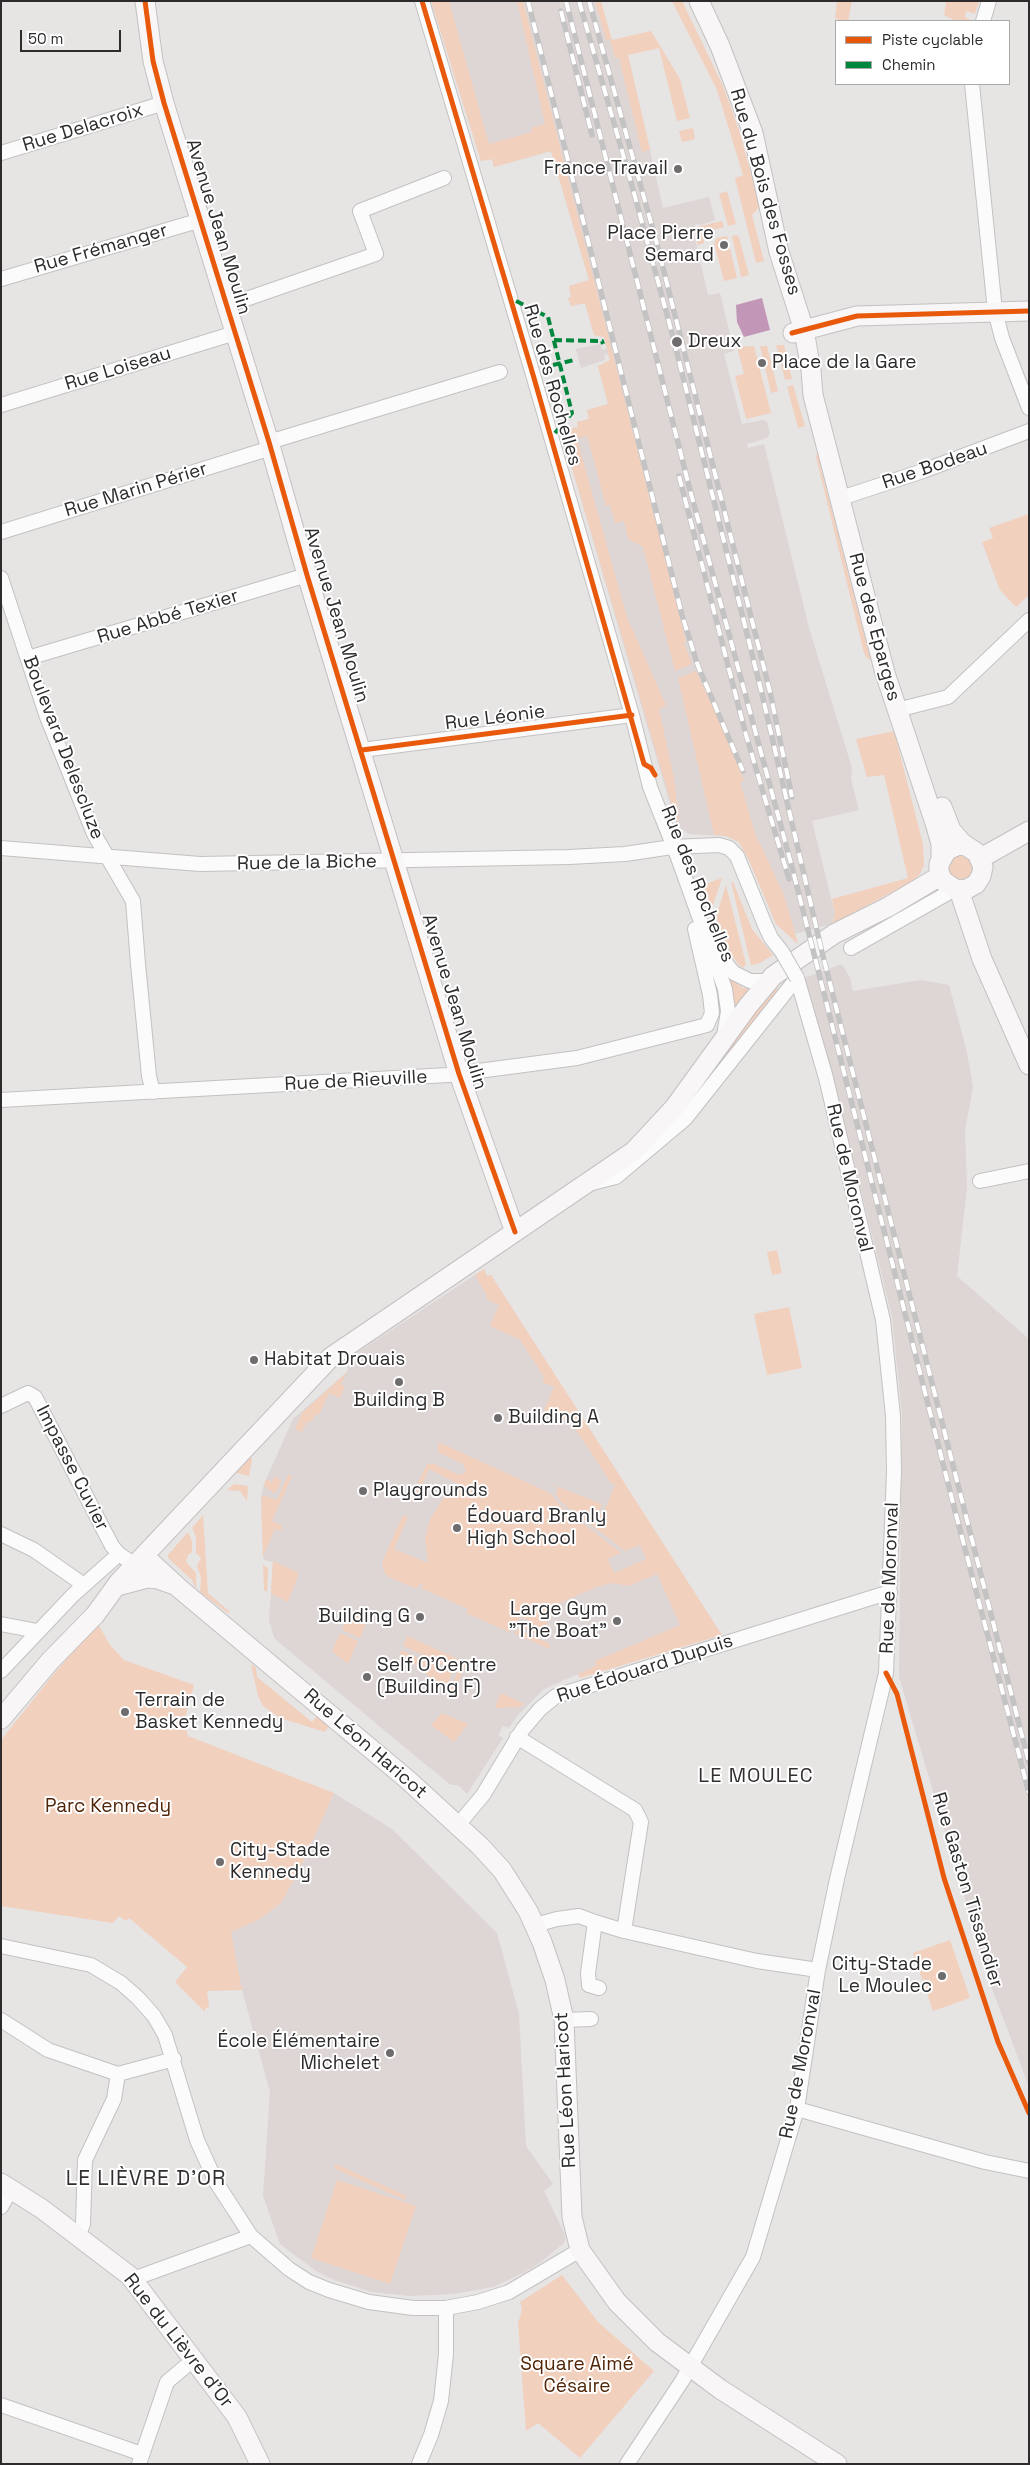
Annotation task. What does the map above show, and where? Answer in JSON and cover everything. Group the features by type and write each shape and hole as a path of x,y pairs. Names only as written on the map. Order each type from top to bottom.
{"street":[{"name":"Avenue Jean Moulin","path":"145,1 153,61 164,103 270,445 307,575 362,750 401,861 460,1074 515,1232"},
{"name":"Rue des Rochelles","path":"422,1 534,378 644,762 655,775 676,847 725,989 728,1011 722,1040"},
{"name":"Rue du Bois des Fosses","path":"691,1 715,49 747,135 798,332"},
{"name":"Rue du Bois des Fosses","path":"698,1 720,46 753,133 798,332"},
{"path":"983,20 989,1"},
{"path":"972,85 995,311 1002,338 1029,408"},
{"name":"Rue Delacroix","path":"1,153 164,103"},
{"path":"226,306 376,254 360,211 444,178"},
{"name":"Rue Frémanger","path":"1,279 201,220"},
{"path":"798,332 856,316 1029,311"},
{"name":"Rue des Eparges","path":"798,332 799,362 813,395 885,673 903,709 940,837 940,866"},
{"name":"Rue Loiseau","path":"1,405 235,333"},
{"name":"Rue Marin Périer","path":"1,532 500,372"},
{"name":"Rue Bodeau","path":"841,498 923,471 1029,432"},
{"name":"Rue Abbé Texier","path":"28,658 307,575"},
{"name":"Boulevard Delescluze","path":"1,578 47,717 94,834 133,901 139,983 149,1076 153,1092"},
{"path":"966,846 948,825 903,709 948,697 1029,620"},
{"name":"Rue Léonie","path":"362,750 632,716"},
{"path":"981,858 1029,831"},
{"name":"Rue de Moronval","path":"627,2464 690,2367 753,2257 797,2108 818,1970 837,1879 886,1673 894,1472 893,1425 883,1320 826,1078 796,978 765,926 742,865 733,851 725,846 712,845 676,847"},
{"path":"1,1720 50,1661 95,1615 117,1585 336,1352 621,1162 648,1139 674,1108 722,1040 768,981 829,938 888,907 940,866 953,847 966,846 972,848 981,858 983,867 981,876 963,888 851,948"},
{"name":"Rue des Rochelles","path":"676,847 730,970 744,979 758,982 768,981"},
{"name":"Rue des Rochelles","path":"676,847 673,855 700,946 710,995 712,1014 706,1024"},
{"name":"Rue de la Biche","path":"1,848 200,864 401,861 625,854 676,847"},
{"path":"940,866 947,885 963,888"},
{"path":"963,888 990,979 1024,1041 1029,1065"},
{"path":"588,1184 616,1177 685,1119 796,978"},
{"name":"Rue de Rieuville","path":"1,1100 460,1074 577,1058 706,1024"},
{"path":"980,1181 1029,1171"},
{"name":"Impasse Cuvier","path":"1,1406 28,1393 35,1397 119,1554 139,1561"},
{"path":"1,1534 89,1581 107,1576 117,1585"},
{"path":"1,1671 37,1631 119,1554"},
{"name":"Rue Léon Haricot","path":"139,1561 180,1589 340,1722 458,1825 502,1870 535,1925 555,1980 564,2020 572,2217 580,2250 604,2287 627,2314 657,2342 704,2375 720,2389 837,2464"},
{"path":"1,1701 91,1602 117,1585 152,1578 164,1580 180,1589"},
{"name":"Rue Édouard Dupuis","path":"458,1825 483,1795 517,1737 540,1709 560,1694 890,1592"},
{"path":"1,1624 37,1631"},
{"path":"517,1737 635,1810 641,1822 624,1931"},
{"path":"535,1925 579,1916 624,1931 757,1961 818,1970"},
{"path":"594,1922 588,1973 589,1985 599,1988"},
{"path":"1,1946 91,1965 110,1975 130,1990 154,2016 165,2035 174,2059 186,2108 208,2167 251,2236 289,2269 329,2290 391,2307 446,2308 478,2302 509,2292 580,2250"},
{"path":"564,2020 591,2019"},
{"path":"1,2020 48,2050 118,2074 174,2059"},
{"path":"78,2237 83,2224 85,2160 114,2099 118,2074"},
{"path":"797,2108 985,2162 1029,2170"},
{"path":"1,2206 6,2186"},
{"name":"Rue du Lièvre d'Or","path":"6,2186 123,2269 133,2279 237,2417 260,2464"},
{"path":"133,2279 251,2236"},
{"path":"419,2464 431,2435 441,2401 446,2354 446,2308"},
{"path":"1,2405 141,2459 167,2382 193,2360"}],"shaded area":[{"path":"431,1 595,1 606,39 610,39 615,58 628,55 663,208 709,197 715,220 701,225 696,223 693,231 708,295 720,293 734,351 724,354 742,424 763,420 767,422 770,433 767,438 747,444 748,448 764,444 809,628 852,768 851,779 859,810 812,821 835,914 832,924 794,934 798,944 776,924 748,858 739,842 726,836 689,834 678,826 675,821 561,431 578,427 577,422 589,419 587,410 608,404 598,366 610,360 608,354 604,355 605,360 581,368 576,349 600,344 602,350 607,349 604,337 594,335 585,303 571,306 568,298 571,297 569,286 589,280 551,151 494,167 492,159 481,161"},
{"path":"762,298 770,330 744,337 737,322 736,305"},
{"path":"842,964 850,978 853,991 921,980 949,985 966,1048 973,1087 965,1131 967,1187 957,1276 1029,1339 1029,2087 991,1986 899,1677 902,1414 892,1317 853,1157 804,978"},
{"name":"Édouard Branly High School","path":"484,1269 487,1276 491,1275 703,1609 690,1625 544,1689 517,1716 509,1728 503,1726 498,1735 503,1738 467,1794 458,1785 451,1785 274,1638 269,1620 273,1562 264,1560 263,1557 261,1499 264,1484 293,1419 347,1372 349,1358"},
{"name":"École Élémentaire Michelet","path":"334,1793 392,1829 497,1933 519,2014 526,2146 553,2184 544,2191 565,2235 565,2242 541,2262 525,2272 493,2287 453,2294 410,2296 372,2292 334,2280 316,2271 280,2244 263,2196 270,2092 242,1990 231,1932 260,1919 281,1903 299,1871"}],"green space":[{"path":"431,1 449,1 489,144 532,132 531,128 545,124 517,1 523,1 686,641 684,643 692,664 675,671 643,547 628,539 624,521 615,523 610,505 606,506 587,436 577,439 627,617 666,705 659,709 673,773 679,815 678,826 561,431 578,427 577,422 589,419 587,410 608,404 598,366 610,360 604,337 594,335 585,303 571,306 568,298 571,297 569,286 589,280 551,151 494,167 492,159 481,161"},
{"path":"595,1 601,1 612,40 651,31 680,79 690,118 677,121 659,48 628,55 650,149 642,152 619,58 615,58 610,39 606,40"},
{"path":"672,1 682,1 723,86 739,130 760,206 752,215 764,261 756,263 735,178 743,175 717,90"},
{"path":"835,1 852,1 848,20 835,18 837,2"},
{"path":"943,1 979,1 975,14 966,11 965,17 971,20 954,20 944,15 946,3"},
{"path":"693,128 695,139 682,142 679,131"},
{"path":"727,191 736,224 728,226 719,194"},
{"path":"722,221 724,227 709,231 704,243 698,245 695,233 697,227"},
{"path":"736,235 739,237 749,275 741,277 732,236"},
{"path":"727,236 737,278 724,281 714,243 717,238"},
{"path":"776,345 784,345 792,379 785,380"},
{"path":"754,346 771,413 746,419 735,376 744,374 737,347"},
{"path":"760,346 767,346 778,391 771,393"},
{"path":"793,385 805,426 798,428 787,387"},
{"path":"817,454 823,457 820,461 821,469 869,653 875,656 877,664 867,658 864,653 816,457"},
{"path":"1029,514 1029,595 1016,607 1000,590 982,542 993,538 989,528"},
{"path":"696,671 723,728 744,780 740,782 755,833 784,895 798,944 776,924 748,858 739,842 726,836 714,835 678,678"},
{"path":"894,731 923,844 924,865 920,874 913,881 832,924 835,914 832,899 908,878 884,775 867,777 856,739"},
{"path":"960,854 969,858 973,867 969,876 960,880 951,876 947,867 951,858"},
{"path":"722,878 712,908 703,885"},
{"path":"731,882 733,882 752,929 773,955 758,964 751,965"},
{"path":"726,885 746,964 743,968 731,954 716,917"},
{"path":"724,974 743,988 752,988 734,1012"},
{"path":"779,983 776,992 704,1089 675,1118 742,1026"},
{"path":"777,1250 782,1273 772,1275 767,1252"},
{"path":"484,1269 487,1276 491,1275 722,1635 580,1678 578,1674 596,1666 595,1661 680,1625 657,1574 628,1586 614,1583 599,1586 555,1605 541,1636 525,1629 529,1620 520,1617 516,1625 512,1624 509,1632 466,1613 468,1609 421,1588 423,1585 420,1583 417,1589 390,1578 384,1572 382,1562 403,1515 408,1517 394,1549 428,1563 425,1539 430,1519 444,1497 462,1486 429,1469 415,1502 410,1500 427,1464 434,1464 459,1475 466,1472 463,1464 438,1452 438,1442 550,1493 560,1505 621,1553 608,1559 614,1573 646,1559 640,1545 625,1551 561,1502 556,1494 558,1488 548,1483 602,1504 599,1512 603,1514 615,1485 611,1483 571,1422 543,1413 554,1387 542,1382 544,1377 520,1340 490,1326 499,1305 486,1299 487,1296 475,1275"},
{"path":"789,1307 802,1368 767,1375 754,1314"},
{"path":"347,1372 341,1384 345,1386 340,1398 329,1393 319,1415 315,1414 313,1420 306,1423 302,1432 295,1429 302,1413"},
{"path":"250,1456 252,1460 249,1476 237,1473 237,1466"},
{"path":"288,1475 292,1476 272,1521 283,1526 280,1531 275,1529 263,1557 261,1497 266,1496 277,1500"},
{"path":"275,1476 281,1481 277,1491 274,1493 264,1486 266,1479 272,1482"},
{"path":"234,1484 248,1486 247,1501 240,1491 227,1490"},
{"path":"203,1515 208,1593 230,1612 228,1613 200,1592 201,1577 197,1566 201,1558 196,1553 196,1537 192,1528"},
{"path":"188,1532 192,1541 192,1552 188,1555 186,1562 196,1573 196,1589 192,1580 168,1558 168,1555"},
{"path":"273,1561 299,1573 288,1602 271,1594"},
{"path":"263,1565 268,1568 267,1592 264,1590"},
{"path":"350,1611 368,1619 360,1638 342,1630"},
{"name":"Parc Kennedy","path":"98,1624 110,1645 124,1660 194,1685 184,1722 188,1736 334,1793 299,1871 281,1903 260,1919 231,1932 242,1990 207,1991 209,2007 205,2008 205,2012 175,1982 187,1967 129,1918 126,1921 119,1916 113,1923 1,1906 1,1740 57,1670"},
{"path":"517,1629 548,1643 550,1649 515,1634"},
{"path":"340,1633 358,1641 348,1664 332,1651"},
{"path":"407,1636 467,1663 453,1694 449,1692 458,1671 403,1646"},
{"path":"401,1650 452,1673 446,1690 400,1653"},
{"path":"251,1664 256,1668 257,1677 312,1722 317,1716 329,1726 325,1732 280,1718 263,1706 258,1696"},
{"path":"501,1693 524,1704 519,1707 497,1708 495,1707"},
{"path":"442,1713 468,1724 454,1742 431,1725"},
{"name":"City-Stade Le Moulec","path":"950,1940 970,1998 933,2011 913,1953"},
{"path":"336,2164 407,2196 405,2200 334,2168"},
{"path":"337,2180 416,2206 390,2284 311,2258"},
{"name":"Square Aimé Césaire","path":"562,2275 598,2322 654,2371 580,2458 538,2423 526,2431 518,2324 522,2309 520,2302"}],"railway":[{"path":"528,1 682,615 698,666 743,771"},
{"path":"566,1 690,490 792,867 953,1503 1029,1793"},
{"path":"579,1 673,337 762,694 822,952 1029,1763"},
{"path":"589,1 657,244 770,692 792,797"},
{"path":"561,11 592,135"},
{"path":"679,476 746,735 789,879"}],"marked path":[{"path":"516,301 548,317 572,413 555,433"},
{"path":"554,340 602,341 603,344"},
{"path":"553,365 574,360"}],"cycle path":[{"path":"145,1 153,61 164,103 269,442 307,575 459,1074 515,1232"},
{"path":"422,1 534,378 644,764 651,768 655,775"},
{"path":"792,333 857,316 1029,311"},
{"path":"362,750 632,715"},
{"name":"Rue Gaston Tissandier","path":"886,1673 897,1694 944,1878 998,2042 1029,2113"}],"place":[{"name":"France Travail","path":"678,169"},
{"name":"Place Pierre Semard","path":"724,245"},
{"name":"Dreux","path":"677,342"},
{"name":"Place de la Gare","path":"762,363"},
{"name":"Habitat Drouais","path":"254,1360"},
{"name":"Building B","path":"399,1382"},
{"name":"Building A","path":"498,1418"},
{"name":"Playgrounds","path":"363,1491"},
{"name":"Édouard Branly High School","path":"457,1528"},
{"name":"Building G","path":"420,1617"},
{"name":"Large Gym \"The Boat\"","path":"617,1621"},
{"name":"Self O'Centre (Building F)","path":"367,1677"},
{"name":"Terrain de Basket Kennedy","path":"125,1712"},
{"name":"City-Stade Kennedy","path":"220,1862"},
{"name":"City-Stade Le Moulec","path":"942,1976"},
{"name":"École Élémentaire Michelet","path":"390,2053"}],"district":[{"name":"LE MOULEC","path":"756,1777"},
{"name":"LE LIÈVRE D'OR","path":"146,2179"}]}
